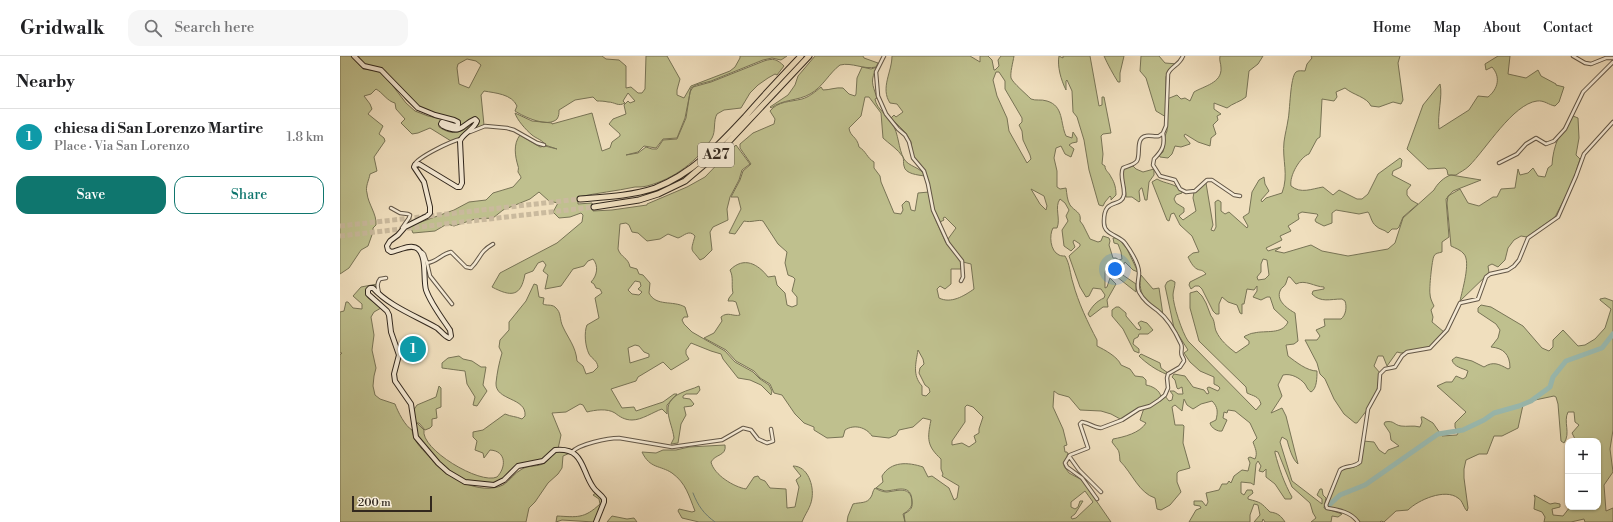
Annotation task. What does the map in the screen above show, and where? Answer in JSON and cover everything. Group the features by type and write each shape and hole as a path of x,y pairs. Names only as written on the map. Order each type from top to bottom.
{"highway":[{"name":"A27","path":"580,199 639,192 660,186 681,174 702,160 720,143 801,56"},
{"name":"A27","path":"594,207 639,200 658,194 685,181 719,152 809,56"}],"street":[{"path":"354,56 364,66 381,70 418,108 458,122 456,126 442,122 442,126 459,129 465,127 472,120 475,119 477,121 477,124 461,139 447,144 418,160 414,166"},
{"path":"884,56 876,72 878,96 886,114 905,135 909,142 912,158 924,171 928,184 932,210 948,243 962,261 963,279 961,281"},
{"path":"1183,56 1180,64 1170,70 1168,74 1167,122 1163,133 1165,142 1163,150 1154,158 1154,164 1160,176 1175,180 1180,189 1186,192 1195,191 1207,180 1212,180 1234,195 1240,196"},
{"path":"1573,56 1585,63 1591,64 1606,58 1613,58"},
{"path":"1500,163 1517,154 1526,144 1536,138 1546,144 1554,141 1565,130 1583,92 1613,62"},
{"path":"1358,522 1352,515 1327,508 1326,505 1340,470 1360,462 1368,411 1371,402 1379,389 1381,372 1385,369 1395,367 1402,356 1407,352 1429,349 1448,330 1460,303 1465,301 1475,301 1478,299 1486,277 1490,274 1508,270 1517,263 1528,238 1558,217 1584,154 1613,122"},
{"path":"468,132 485,126 507,128 544,145"},
{"path":"1097,499 1082,478 1067,467 1065,463 1069,456 1088,448 1080,425 1082,423 1101,428 1122,420 1139,409 1155,403 1168,388 1168,374 1184,363 1182,346 1173,330 1159,312 1148,304 1139,291 1139,270 1126,244 1120,237 1108,232 1104,224 1104,213 1108,207 1112,203 1120,202 1122,200 1124,193 1121,171 1123,168 1137,161 1139,143 1142,138 1147,136 1159,136 1163,133"},
{"path":"414,166 419,164 457,187 460,187 462,183 461,139"},
{"path":"414,166 424,182 431,211 427,216 407,226 388,243 388,251 393,252 414,247 424,254 430,276 452,304"},
{"path":"391,208 400,213 408,214 409,218 402,230"},
{"path":"427,263 434,261 444,253 451,252 466,267 471,268 483,250 493,244"},
{"path":"420,252 423,262 427,292 450,330 450,337 446,337 439,329 379,295 373,288 368,290 368,294 387,311 390,316 391,332 399,355 394,380 411,404 415,435 438,463 448,472 469,483 494,485 504,480 518,466 543,461 555,450 572,452 582,463 593,488 604,499 596,522"},
{"path":"379,295 377,285 378,282 380,279 386,278"},
{"path":"572,452 579,447 613,438 672,447 714,442 727,438 743,428 749,429 758,440 767,443 773,441 771,429"},
{"path":"1069,456 1079,470 1101,492"}],"green space":[{"path":"340,56 351,56 363,69 379,71 386,77 406,103 415,111 428,116 456,122 457,124 439,123 439,127 444,130 449,132 462,131 477,121 463,136 451,141 430,128 412,134 401,123 405,119 396,109 395,103 390,101 376,89 371,94 364,96 372,109 368,114 383,126 379,134 385,141 374,157 377,171 370,174 366,188 376,225 373,228 368,246 361,250 349,268 340,274"},
{"path":"356,56 602,56 606,59 619,60 626,66 626,88 631,87 638,93 642,93 645,89 646,56 667,56 680,79 677,95 684,98 691,86 730,71 735,67 740,56 787,56 781,60 772,58 763,60 711,81 696,85 691,88 690,92 693,87 711,82 767,60 775,60 784,66 777,75 775,74 758,85 750,93 741,108 724,110 717,114 712,138 700,154 676,174 647,186 578,197 578,204 592,203 593,211 647,205 705,177 736,145 750,164 742,170 739,180 730,197 727,209 728,220 713,227 710,232 712,250 704,258 700,260 693,252 692,245 695,236 691,233 678,238 668,234 660,239 647,241 638,233 632,232 629,225 626,223 620,224 618,249 628,261 630,267 637,269 639,274 643,275 650,283 649,293 652,297 660,302 685,307 688,317 684,317 682,320 684,324 692,332 725,351 735,362 753,372 769,385 772,391 771,395 761,385 750,380 738,378 723,359 721,354 691,343 686,350 686,354 689,359 671,370 663,362 638,377 636,381 611,389 622,408 634,407 636,411 663,402 674,394 677,394 667,405 667,414 662,409 640,419 629,420 608,410 587,412 583,405 580,404 566,412 552,413 561,435 558,449 545,460 520,467 503,483 468,483 445,470 427,452 414,430 417,423 424,430 425,438 431,446 453,464 465,471 489,478 497,477 502,469 503,460 500,453 490,450 484,458 483,453 475,450 477,441 473,437 473,432 483,430 505,414 522,419 525,416 521,405 500,393 497,389 496,383 502,353 499,347 500,340 509,330 509,322 526,301 534,284 537,285 539,297 544,298 543,304 554,306 559,312 562,324 575,351 577,361 583,366 586,374 593,372 598,367 597,363 590,356 585,335 587,325 599,318 595,298 602,293 600,289 596,288 591,282 595,277 597,268 593,259 588,261 584,266 573,269 561,286 545,289 548,275 543,271 546,265 543,261 538,263 533,271 525,274 521,287 518,291 510,293 492,287 500,273 557,243 582,222 583,215 581,213 570,217 559,218 553,212 558,203 549,201 539,192 530,199 503,210 493,218 475,219 454,226 447,224 435,231 413,233 410,226 454,210 469,202 486,200 493,193 513,187 521,178 518,172 515,150 516,142 520,135 540,147 545,146 557,149 545,145 522,125 515,113 532,121 542,122 530,119 515,111 517,106 515,102 507,97 498,93 484,91 481,95 484,125 469,133 479,124 478,118 461,129 442,125 457,128 459,122 417,110 407,101 383,71 366,68","holes":["467,59 476,61 481,65 469,88 459,84 458,64","628,93 635,101 630,103 628,101 624,105 626,114 613,119 609,124 620,134 620,136 612,142 610,148 602,151 592,113 552,124 542,122 557,119 559,116 559,110 575,100 593,97 597,101 610,102 620,105 625,103 623,101","689,96 686,118 677,139 663,140 657,149 646,147 638,153 626,155 638,152 644,146 656,148 663,139 677,138 685,118","635,281 640,282 641,286 638,289 642,292 639,295 632,294 628,290","635,345 639,346 644,352 649,354 649,357 630,363 628,348"]},
{"path":"815,56 863,56 864,58 878,63 876,67 872,68 849,64 840,65 815,91 801,98 780,103 771,108 770,107 788,95 795,85 798,76"},
{"path":"892,56 970,56 980,62 980,56 988,56 992,60 995,70 999,66 998,60 1001,56 1014,56 1011,73 1012,80 1031,99 1043,100 1052,103 1059,111 1066,136 1072,138 1073,132 1077,138 1077,142 1069,145 1074,149 1071,157 1065,154 1061,146 1056,148 1054,158 1057,171 1057,187 1060,189 1066,188 1069,203 1079,214 1080,221 1090,239 1098,242 1101,241 1103,236 1109,238 1109,245 1113,258 1119,260 1122,259 1121,252 1118,244 1114,243 1113,238 1118,238 1127,249 1138,272 1133,270 1125,262 1123,266 1117,266 1117,271 1136,284 1136,292 1107,269 1105,272 1105,288 1107,287 1110,278 1116,284 1107,300 1108,307 1103,307 1090,317 1088,314 1091,309 1097,302 1104,298 1105,295 1101,289 1093,288 1089,296 1086,297 1080,287 1069,256 1080,246 1080,244 1074,240 1073,242 1075,247 1071,251 1064,246 1062,230 1068,221 1066,216 1069,210 1065,203 1060,199 1058,202 1057,228 1053,228 1051,235 1052,247 1056,253 1065,256 1067,259 1078,298 1097,340 1097,346 1114,357 1121,365 1130,369 1135,376 1143,377 1146,380 1146,385 1151,386 1159,392 1161,397 1150,405 1141,408 1122,420 1101,411 1080,410 1069,397 1058,394 1054,391 1053,407 1063,429 1067,445 1064,446 1065,452 1068,454 1064,466 1069,473 1082,480 1111,522 905,522 904,514 909,511 912,506 909,492 902,489 885,491 876,488 883,482 882,476 886,471 895,465 912,464 923,467 928,477 932,476 949,488 954,500 957,498 959,486 942,476 941,459 933,450 929,442 931,420 923,418 913,427 899,430 896,435 889,438 872,436 867,430 860,427 852,427 845,430 843,437 827,438 814,430 814,427 804,423 795,414 782,395 774,393 770,384 760,378 754,371 736,361 726,350 704,338 714,333 722,321 721,317 724,315 740,315 736,302 728,301 733,293 732,276 730,270 740,263 750,263 760,268 768,277 775,276 777,285 785,293 787,305 792,307 797,305 797,297 792,291 795,279 788,275 785,263 787,252 778,244 763,221 744,221 735,234 729,233 741,209 738,197 731,197 743,171 751,164 740,148 740,144 753,133 774,124 775,119 770,111 777,105 784,102 805,98 821,87 823,90 843,88 849,94 855,96 857,78 862,67 871,69 877,67 872,82 877,98 875,99 876,103 894,127 906,162 921,171 925,176 912,174 907,171 905,169 901,154 883,138 881,113 869,97 865,97 861,116 849,128 851,133 857,141 859,147 874,162 874,168 880,176 894,213 901,214 903,210 902,205 906,201 909,202 911,210 915,211 918,193 929,192 932,211 946,243 961,260 949,243 948,239 956,228 945,217 943,218 944,220 940,222 933,210 925,172 913,157 911,142 906,133 891,118 894,115 896,117 903,112 897,104 890,103 887,97 886,86","holes":["996,72 999,72 1005,81 1005,89 1022,118 1022,122 1019,125 1022,131 1023,140 1031,159 1027,163 1009,131 1007,118 997,96 993,80","1031,189 1044,196 1047,206 1046,210 1040,204","961,260 962,264 963,262 971,264 974,289 962,297 953,300 944,300 939,298 937,289 940,286 945,289 951,284 951,269 961,269","918,350 924,364 920,368 919,373 930,392 926,396 922,395 922,386 916,373","967,405 973,407 983,417 979,433 974,436 976,442 969,447 962,443 952,445 952,441 965,422 965,407","1085,491 1093,502 1076,518 1072,519 1071,517 1075,514 1083,501 1080,501 1078,507 1075,509 1071,507 1071,502"]},
{"path":"1059,56 1063,58 1063,56 1090,56 1099,106 1102,105 1102,97 1104,97 1111,133 1103,134 1101,136 1103,154 1102,164 1105,166 1110,175 1116,195 1111,200 1110,196 1103,206 1099,205 1098,202 1089,170 1084,140 1077,117 1073,112 1072,91 1067,80 1066,90 1061,77 1059,69"},
{"path":"1104,56 1124,56 1120,73 1120,82 1118,82"},
{"path":"1141,56 1159,56 1165,63 1178,64 1167,74 1166,77 1166,117 1156,111 1146,78 1140,71"},
{"path":"1220,56 1263,56 1258,64 1249,71 1246,97 1227,108 1214,103 1214,109 1221,114 1217,116 1218,120 1213,125 1216,134 1211,138 1210,146 1198,142 1185,134 1184,136 1190,144 1181,147 1175,146 1172,154 1168,158 1160,157 1159,155 1163,152 1164,139 1167,131 1167,99 1177,95 1181,99 1185,98 1190,101 1194,92 1216,81 1221,73"},
{"path":"1311,56 1400,56 1398,63 1403,100 1401,104 1393,102 1379,107 1371,106 1366,100 1345,88 1336,92 1337,97 1334,101 1322,99 1320,137 1317,139 1309,154 1302,159 1293,172 1291,186 1299,190 1310,190 1323,187 1333,195 1339,190 1357,199 1362,199 1368,194 1378,174 1400,158 1402,160 1401,167 1393,171 1392,175 1411,185 1407,190 1407,195 1411,200 1418,204 1403,217 1397,229 1392,229 1388,233 1374,224 1368,212 1359,214 1336,210 1332,213 1332,223 1324,226 1316,222 1315,220 1318,215 1317,214 1302,212 1298,214 1299,219 1288,226 1291,231 1280,236 1282,240 1266,248 1268,251 1281,247 1275,251 1284,253 1311,245 1322,251 1348,256 1388,249 1395,243 1403,218 1434,190 1443,179 1451,175 1481,180 1453,191 1446,199 1449,237 1442,242 1442,252 1436,254 1433,258 1430,281 1431,298 1434,306 1431,310 1433,317 1432,322 1444,332 1428,348 1401,353 1397,352 1387,366 1383,356 1378,356 1374,366 1380,373 1377,390 1367,410 1357,423 1355,423 1344,414 1334,399 1325,379 1320,374 1317,363 1305,340 1317,340 1320,336 1316,330 1325,326 1324,319 1341,319 1346,311 1345,301 1342,299 1319,299 1312,294 1313,291 1324,289 1324,287 1303,282 1296,284 1290,277 1288,277 1279,295 1283,304 1295,313 1298,341 1294,344 1286,345 1288,356 1306,368 1317,371 1317,379 1316,386 1311,392 1298,378 1292,375 1283,375 1278,385 1282,396 1271,413 1282,408 1286,416 1298,464 1292,456 1287,440 1282,437 1280,442 1292,481 1322,504 1322,499 1317,495 1320,489 1322,489 1323,495 1326,498 1324,508 1342,514 1338,517 1332,516 1331,522 1311,522 1316,518 1310,503 1292,487 1278,452 1275,451 1282,475 1292,497 1291,499 1285,499 1275,484 1266,477 1266,469 1263,472 1259,471 1261,466 1258,461 1256,464 1254,485 1251,483 1241,482 1241,493 1244,495 1247,490 1252,490 1253,493 1248,497 1248,499 1260,503 1270,512 1279,515 1285,522 1265,522 1263,519 1262,522 1254,522 1260,515 1258,505 1254,504 1250,515 1250,522 1189,522 1196,510 1201,508 1200,506 1194,505 1194,501 1202,501 1206,506 1208,502 1206,493 1219,490 1222,484 1227,484 1229,481 1231,483 1234,476 1242,470 1248,471 1250,463 1248,458 1250,457 1255,459 1256,457 1256,450 1253,442 1257,438 1250,423 1235,411 1228,410 1227,413 1224,412 1223,418 1227,420 1222,431 1213,428 1210,423 1216,420 1217,412 1212,401 1201,404 1193,409 1187,405 1184,399 1182,411 1175,405 1172,407 1175,425 1184,426 1183,443 1190,468 1177,473 1177,482 1181,492 1170,505 1161,510 1157,509 1155,498 1144,492 1120,461 1118,450 1112,442 1113,439 1127,436 1140,429 1146,423 1140,420 1144,408 1165,396 1169,401 1172,400 1173,395 1170,391 1183,394 1182,387 1177,388 1175,380 1172,377 1174,374 1185,376 1193,387 1204,390 1207,394 1209,393 1207,388 1209,387 1218,391 1220,388 1214,384 1214,377 1200,371 1190,362 1184,353 1188,350 1174,328 1165,286 1167,282 1171,280 1175,282 1173,295 1174,305 1188,341 1256,410 1261,404 1259,399 1247,393 1246,387 1199,341 1190,308 1190,293 1197,291 1202,296 1213,319 1215,329 1224,343 1236,353 1249,344 1249,341 1244,337 1245,336 1253,333 1282,329 1288,322 1274,309 1270,297 1261,300 1253,297 1257,291 1257,286 1254,290 1247,289 1244,304 1242,304 1242,314 1240,313 1237,305 1228,302 1222,297 1219,304 1219,314 1216,314 1199,286 1195,286 1191,289 1189,285 1190,282 1206,274 1194,267 1188,257 1193,253 1199,252 1192,236 1180,225 1174,213 1171,214 1169,221 1167,220 1152,182 1157,179 1176,186 1182,191 1182,193 1176,195 1174,199 1176,203 1184,208 1184,212 1179,216 1183,220 1196,211 1193,198 1194,192 1206,183 1213,225 1211,230 1214,231 1216,227 1215,202 1218,200 1221,202 1221,211 1225,214 1229,212 1247,228 1248,226 1243,217 1249,213 1252,192 1259,180 1264,177 1265,184 1269,191 1261,200 1262,202 1266,198 1282,193 1285,180 1284,142 1289,116 1292,80 1296,72 1305,71 1307,64 1312,58","holes":["1263,259 1267,260 1269,275 1265,279 1258,280 1257,277 1261,272 1261,264"]},
{"path":"1498,56 1510,56 1508,74 1526,78 1538,70 1541,76 1556,85 1564,87 1559,102 1555,106 1542,101 1537,101 1528,104 1519,110 1500,128 1469,166 1456,175 1448,175 1445,168 1428,169 1407,149 1423,105 1440,84 1441,94 1439,129 1469,110 1478,96 1488,97 1496,87 1497,75 1492,67 1486,70 1485,64"},
{"path":"1573,116 1578,118 1579,138 1576,155 1580,159 1572,184 1555,217 1527,237 1521,236 1514,240 1508,248 1505,260 1498,267 1492,264 1488,266 1489,273 1460,301 1467,263 1464,254 1451,246 1447,203 1448,196 1460,189 1468,203 1479,206 1493,197 1497,197 1501,189 1515,188 1518,169 1520,175 1528,173 1533,168 1538,176 1545,177 1548,168 1552,165 1558,139 1564,127"},
{"path":"1133,166 1143,172 1154,169 1154,175 1149,182 1147,200 1145,200 1142,188 1139,191 1139,202 1132,197 1126,197 1122,169"},
{"path":"1141,275 1153,289 1159,288 1163,315 1148,303 1142,294 1140,282"},
{"path":"377,284 378,291 373,288 366,292 368,298 381,308 374,312 371,317 374,335 372,350 376,368 373,386 375,395 380,399 395,404 404,422 412,430 417,443 438,466 446,473 464,483 484,488 494,488 503,485 522,469 545,463 556,451 570,453 563,456 562,468 548,483 529,508 526,522 340,522 340,355 342,353 340,353 340,312 344,311 346,302 348,302 353,308 362,309 362,304 353,296 361,287"},
{"path":"1605,298 1613,301 1613,430 1610,449 1613,472 1604,485 1606,511 1613,508 1613,522 1585,522 1584,519 1571,522 1544,522 1545,517 1542,512 1534,509 1534,495 1550,504 1560,504 1560,507 1552,509 1553,515 1563,516 1568,510 1601,510 1601,438 1574,438 1572,433 1579,425 1575,422 1574,412 1568,412 1566,420 1567,435 1564,443 1561,441 1558,404 1556,397 1554,396 1535,400 1523,405 1518,428 1502,436 1494,436 1487,454 1479,454 1466,460 1464,478 1468,508 1467,511 1460,499 1453,495 1446,494 1432,496 1418,502 1408,510 1396,511 1384,522 1359,522 1349,513 1328,507 1327,504 1331,490 1340,471 1343,469 1352,468 1360,463 1363,441 1374,442 1379,450 1385,454 1388,450 1399,446 1391,440 1390,433 1384,424 1385,422 1392,422 1401,426 1420,427 1422,422 1421,417 1423,417 1433,423 1442,436 1457,435 1458,433 1455,423 1466,412 1437,386 1446,382 1452,382 1456,376 1463,379 1466,377 1468,371 1456,366 1452,360 1456,357 1472,361 1484,367 1493,364 1508,369 1510,368 1507,355 1502,350 1491,347 1498,338 1500,330 1496,324 1478,312 1478,308 1481,305 1491,307 1523,326 1542,348 1549,351 1553,347 1553,340 1563,330 1578,346 1585,345 1595,339 1605,328 1611,309 1600,299"},
{"path":"1119,307 1126,313 1126,316 1137,329 1140,330 1141,328 1138,323 1141,321 1147,323 1153,330 1148,334 1139,334 1138,337 1134,339 1133,344 1139,349 1139,353 1134,351 1123,329 1112,316 1112,310"},
{"path":"1141,354 1160,363 1161,368 1168,373 1166,374 1151,366 1139,356"},
{"path":"459,356 463,359 472,361 481,367 486,367 483,385 487,391 477,406 473,405 475,397 467,384 465,371 442,368 442,363 448,358"},
{"path":"439,386 441,388 441,407 436,409 437,418 432,419 432,426 425,430 419,423 416,423 413,411 417,405 436,397"},
{"path":"699,386 700,390 697,394 686,394 683,396 683,398 690,399 694,404 692,406 684,407 686,415 681,424 678,443 671,444 674,438 668,413 670,402 674,397 681,393"},
{"path":"725,445 723,453 711,462 720,476 736,486 746,489 754,477 758,476 760,479 765,481 770,488 786,489 787,508 795,507 799,487 796,480 801,476 793,466 803,469 811,483 812,498 802,522 699,522 682,518 678,511 679,509 692,512 695,511 684,485 668,470 656,466 648,461 642,452 656,453 663,450"},
{"path":"875,488 885,492 903,490 909,493 912,504 907,512 903,514 905,522 847,522 853,504 867,501 871,497"},
{"path":"596,493 603,500 594,522 562,520 556,522 557,516 580,516 585,515 594,509 600,504 599,499 593,495"},
{"path":"612,516 627,519 634,518 637,522 607,522"}],"waterway":[{"path":"1327,507 1340,495 1365,485 1438,434 1463,430 1484,420 1494,413 1531,401 1550,387 1553,377 1566,361 1602,348 1613,334"},
{"path":"693,493 702,509 715,522"}],"tunnel":[{"path":"340,226 580,199"},
{"path":"340,236 594,207"}],"place":[{"name":"chiesa di San Lorenzo Martire","path":"413,349"}]}
